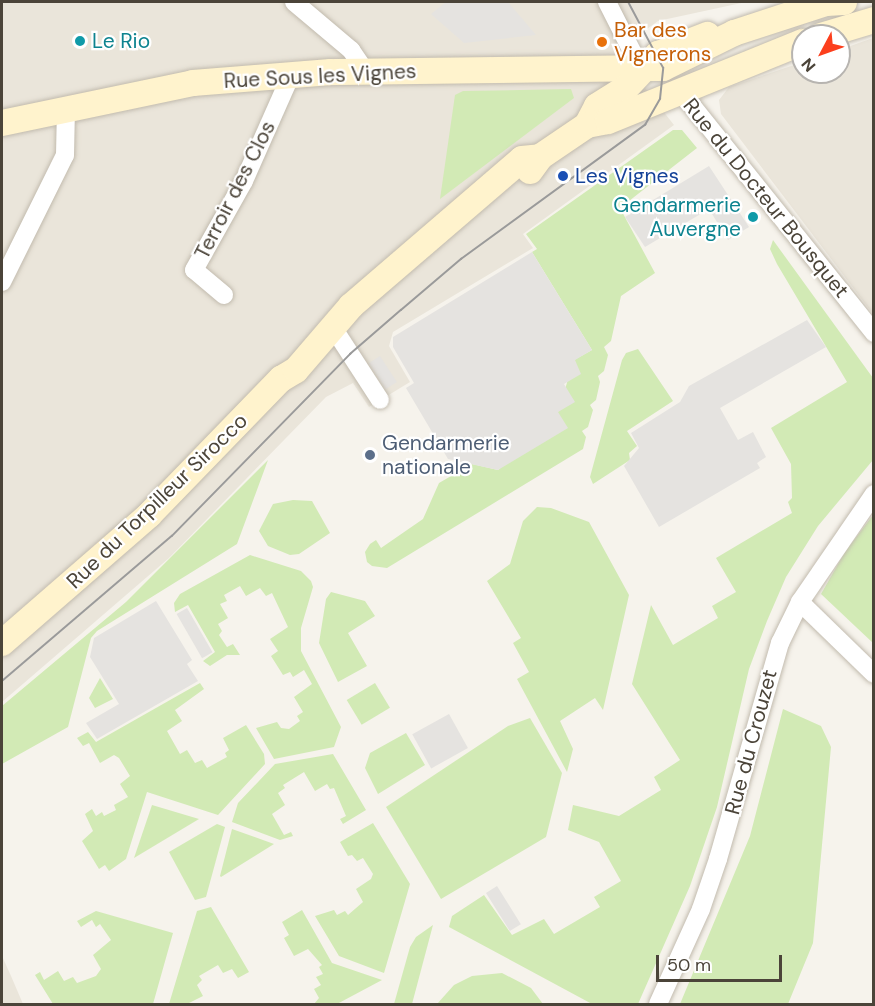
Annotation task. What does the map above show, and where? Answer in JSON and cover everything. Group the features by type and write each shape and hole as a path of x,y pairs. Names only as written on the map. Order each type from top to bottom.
{"street":[{"path":"294,2 351,50 366,72"},
{"path":"607,2 642,71"},
{"name":"Rue Sous les Vignes","path":"2,123 193,83 291,75 366,72 642,71 676,64 734,33 826,3 844,2"},
{"path":"851,27 873,20"},
{"name":"Rue Sous les Vignes","path":"642,71 681,92 692,71 734,33"},
{"path":"681,92 791,47"},
{"path":"577,71 589,78 592,116"},
{"name":"Rue du Torpilleur Sirocco","path":"2,643 149,515 281,380 307,358 326,332 522,159 540,157 626,88 642,71"},
{"name":"Terroir des Clos","path":"224,295 194,270 244,181 291,75"},
{"name":"Rue du Torpilleur Sirocco","path":"592,116 608,121 681,92"},
{"name":"Rue du Docteur Bousquet","path":"681,92 873,333"},
{"path":"2,282 65,155 66,108"},
{"path":"326,332 380,400"},
{"name":"Rue du Crouzet","path":"657,1005 701,909 740,786 780,643 800,602 873,494"},
{"path":"800,602 873,674"},
{"name":"Rue du Torpilleur Sirocco","path":"2,638 29,620"}],"shaded area":[{"path":"2,2 746,2 658,21 616,51 674,125 523,234 533,248 393,332 389,346 410,382 369,407 353,383 326,397 169,558 2,702"},
{"path":"446,2 508,2 536,35 464,43 431,14"},
{"path":"874,38 873,314 721,114 719,100 729,87 791,66 791,84 851,84 851,46"},
{"path":"709,166 749,227 728,240 709,209 645,247 625,217"},
{"path":"532,252 592,350 575,360 581,374 564,384 575,402 558,412 568,428 498,470 448,459 406,388 414,383 393,347 393,337"},
{"path":"807,320 826,347 720,408 738,440 753,432 766,457 757,463 760,468 659,527 624,466 639,448 631,433 680,402 689,386"},
{"path":"380,356 397,382 385,390 368,364"},
{"path":"156,601 192,660 187,664 198,681 97,739 86,723 119,704 90,657 94,638"},
{"path":"187,608 212,652 202,658 177,614"},
{"path":"449,714 468,748 431,768 412,734"},
{"path":"497,886 521,924 510,931 486,893"},
{"path":"2,956 11,976 23,1004 2,1004"}],"green space":[{"path":"571,89 574,98 440,199 455,95 463,91"},
{"path":"673,130 682,130 697,148 620,208 655,273 621,296 611,341 604,347 608,355 604,371 598,376 600,382 596,400 590,405 593,410 588,427 582,431 586,437 583,449 387,568 372,566 367,562 365,552 370,544 376,540 381,548 423,519 439,483 472,464 498,470 558,412 574,360 592,350 532,252 537,249 526,234"},
{"path":"773,240 873,378 873,460 818,526 786,577 749,669 717,807 690,886 638,1004 592,1004 449,927 452,916 484,895 512,935 544,919 554,934 600,907 594,897 621,881 599,842 568,830 573,805 619,816 661,790 654,777 680,760 632,684 651,605 673,645 718,618 712,606 736,592 716,558 792,513 788,502 792,498 791,464 771,428 847,382 777,264 770,249"},
{"path":"638,349 673,401 627,431 637,446 629,453 630,460 593,484 590,477 622,360 626,353"},
{"path":"268,460 237,544 97,631 91,638 68,727 2,764 2,706 126,602"},
{"path":"293,500 312,501 330,533 299,554 290,555 268,546 259,531 273,504"},
{"path":"537,507 551,508 589,522 629,595 603,710 595,698 560,721 573,749 567,772 517,679 529,672 513,643 521,638 487,581 510,564 523,521"},
{"path":"873,515 873,643 821,594 845,552"},
{"path":"250,555 301,571 311,581 313,587 301,628 301,651 341,727 334,747 274,759 256,728 277,722 281,728 289,729 300,721 297,716 303,712 294,697 312,684 304,670 293,677 290,672 283,675 271,656 278,651 270,639 288,627 272,593 266,596 260,588 246,596 240,586 224,595 227,601 220,604 228,618 218,624 222,631 219,635 227,647 233,644 240,655 227,655 210,666 203,661 215,652 188,605 175,612 174,603 180,594"},
{"path":"331,592 365,601 375,616 348,633 367,666 338,682 319,643 326,599"},
{"path":"100,678 113,699 95,708 89,698"},
{"path":"200,683 204,689 175,710 182,721 167,731 180,754 187,750 195,763 202,760 207,768 227,757 225,753 229,750 223,738 246,725 264,754 265,764 218,815 147,792 126,859 109,871 105,865 99,869 82,841 93,831 85,814 92,809 96,816 102,812 104,816 116,810 114,805 128,797 120,784 130,776 119,758 114,755 100,763 89,743 83,746 77,738 88,732 96,742"},
{"path":"375,683 390,708 362,725 347,700"},
{"path":"783,709 821,726 831,747 813,943 788,1004 680,1004 750,836"},
{"path":"530,718 562,773 546,837 441,899 386,807 508,726"},
{"path":"406,733 425,765 378,794 365,768 370,753"},
{"path":"333,754 366,810 343,824 340,819 346,816 334,788 330,789 327,784 315,791 304,772 283,785 285,788 278,793 285,805 272,814 284,835 291,832 293,836 280,840 232,822 238,803 275,764"},
{"path":"152,805 199,819 134,858"},
{"path":"373,823 410,884 384,973 339,956 315,916 334,910 337,915 345,911 348,915 363,902 356,889 371,879 373,874 363,858 357,861 352,855 348,856 340,842"},
{"path":"217,824 225,827 206,897 195,900 169,852"},
{"path":"232,829 274,844 221,877 220,876"},
{"path":"211,907 249,972 238,978 232,969 223,973 218,965 199,976 202,980 197,985 203,996 187,1004 169,1004 197,911"},
{"path":"302,910 332,963 382,980 337,1004 314,1004 319,998 314,989 321,985 316,977 323,974 319,967 322,965 308,949 294,956 284,938 289,935 282,922"},
{"path":"96,911 173,933 153,1004 53,1004 35,975 40,972 44,980 58,971 64,981 73,977 77,983 96,976 101,969 93,955 111,940 100,924 96,927 92,920 81,927 77,921"},
{"path":"433,925 412,1004 394,1004 410,947 416,937"},
{"path":"502,973 531,988 543,1004 437,1004 454,985 472,976"}],"tram line":[{"path":"2,681 172,536 350,354 461,259 645,125 660,99 663,68 628,2"}],"place":[{"name":"Le Rio","path":"80,41"},
{"name":"Bar des Vignerons","path":"602,42"},
{"name":"Les Vignes","path":"563,176"},
{"name":"Gendarmerie Auvergne","path":"753,217"},
{"name":"Gendarmerie nationale","path":"370,455"}]}
